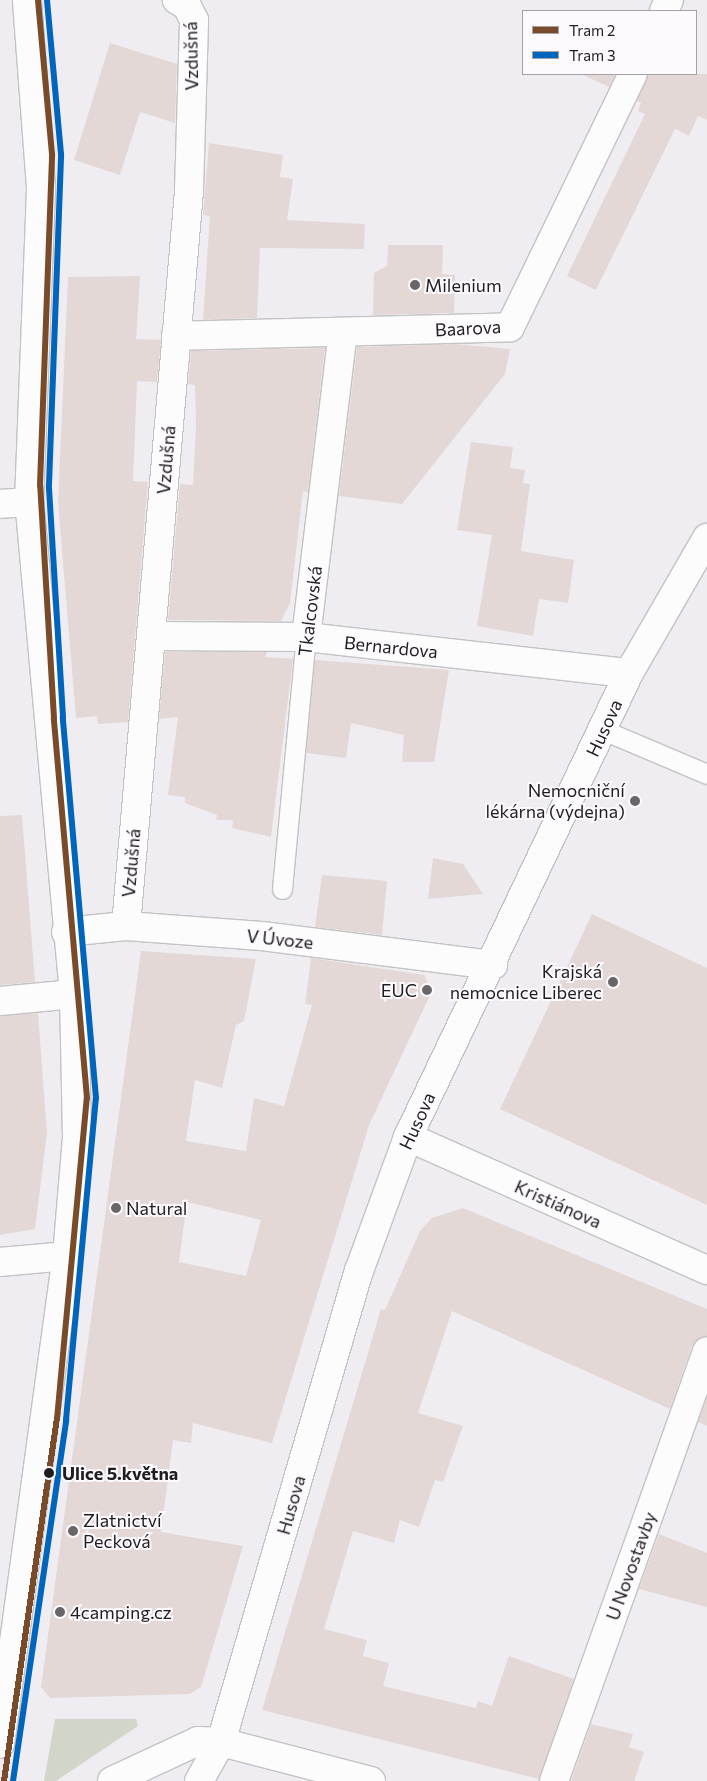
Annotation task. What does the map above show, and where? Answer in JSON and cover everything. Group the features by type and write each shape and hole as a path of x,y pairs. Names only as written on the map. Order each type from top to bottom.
{"street":[{"path":"0,1744 2,1705 67,1256 77,1137 74,994 66,932 29,502 41,188 27,0"},
{"name":"Vzdušná","path":"126,926 189,191 194,20 186,2"},
{"name":"Baarova","path":"176,336 510,327 633,75"},
{"name":"Tkalcovská","path":"306,637 343,333"},
{"path":"0,504 29,502"},
{"name":"Husova","path":"199,1781 221,1742 359,1271 408,1137 493,965 629,673 707,538"},
{"name":"Bernardova","path":"152,636 306,637 629,673"},
{"name":"V Úvoze","path":"66,932 126,926 262,936 493,965"},
{"path":"0,1001 74,994"},
{"name":"Kristiánova","path":"408,1137 707,1270"},
{"path":"0,1262 67,1256"},
{"name":"U Novostavby","path":"554,1781 707,1351"},
{"path":"112,1781 179,1747 221,1742 370,1781"},
{"path":"144,1781 179,1747"}],"lane":[{"name":"Tkalcovská","path":"282,889 306,637"},
{"path":"603,730 707,774"}],"shaded area":[{"path":"55,1719 136,1719 138,1726 56,1781 44,1781"}],"building":[{"path":"110,43 177,64 175,123 140,112 120,175 74,160"},
{"path":"707,74 707,120 698,116 689,136 675,129 596,290 567,276 645,114 638,111 641,103 637,101 648,75"},
{"path":"583,75 615,75 609,87"},
{"path":"209,143 283,155 280,177 293,179 287,220 365,224 364,249 260,248 257,318 203,320 210,216 203,215"},
{"path":"388,245 443,245 442,274 455,275 454,313 373,315 374,273 387,266"},
{"path":"140,276 136,339 161,340 157,382 137,381 133,481 148,482 128,722 98,724 97,716 76,718 58,502 68,277"},
{"path":"454,344 510,349 505,374 402,504 339,496 357,347"},
{"path":"325,348 308,492 303,491 290,603 281,621 168,620 180,484 193,485 196,426 195,385 188,384 191,351"},
{"path":"471,442 513,447 510,468 525,470 523,483 530,484 521,551 574,560 568,603 539,599 533,636 477,626 492,535 457,530"},
{"path":"165,652 267,652 265,657 293,659 271,837 232,828 233,820 216,820 217,815 185,803 185,797 168,795 178,717 159,719"},
{"path":"315,660 449,670 434,762 402,762 404,735 351,723 346,758 306,753"},
{"path":"22,815 35,982 0,985 0,816"},
{"path":"433,858 463,864 483,894 428,899"},
{"path":"322,875 387,881 382,935 315,927"},
{"path":"592,914 707,968 707,1205 500,1109"},
{"path":"141,951 256,959 244,1021 236,1025 222,1088 195,1080 186,1141 246,1151 254,1098 284,1106 312,1005 305,1004 311,958 424,975 432,991 369,1125 272,1443 193,1423 191,1443 173,1440 161,1532 243,1546 201,1687 190,1694 50,1698 41,1687","holes":["187,1202 261,1220 246,1276 179,1262"]},
{"path":"38,1013 47,1133 35,1229 0,1235 0,1016"},
{"path":"463,1208 707,1309 707,1336 692,1346 670,1409 452,1311 418,1413 463,1426 443,1482 435,1480 419,1527 400,1520 394,1543 353,1531 324,1629 367,1640 363,1656 389,1663 383,1686 476,1708 478,1701 492,1706 509,1656 574,1679 539,1779 262,1710 381,1309 385,1310 420,1231 432,1218"},
{"path":"707,1398 707,1426 698,1422"},
{"path":"659,1534 707,1553 707,1607 639,1589"},
{"path":"591,1724 633,1734 629,1747 644,1752 634,1781 571,1781"}],"tram line":[{"name":"2","path":"4,1781 57,1419 87,1098 54,718 40,485 52,154 38,0"},
{"name":"3","path":"13,1781 66,1420 96,1098 63,717 49,485 61,154 47,0"}],"place":[{"name":"Milenium","path":"415,285"},
{"name":"Nemocniční lékárna (výdejna)","path":"635,801"},
{"name":"Krajská nemocnice Liberec","path":"613,982"},
{"name":"EUC","path":"427,990"},
{"name":"Natural","path":"116,1208"},
{"name":"Ulice 5.května","path":"49,1473"},
{"name":"Zlatnictví Pecková","path":"73,1531"},
{"name":"4camping.cz","path":"60,1612"}]}
